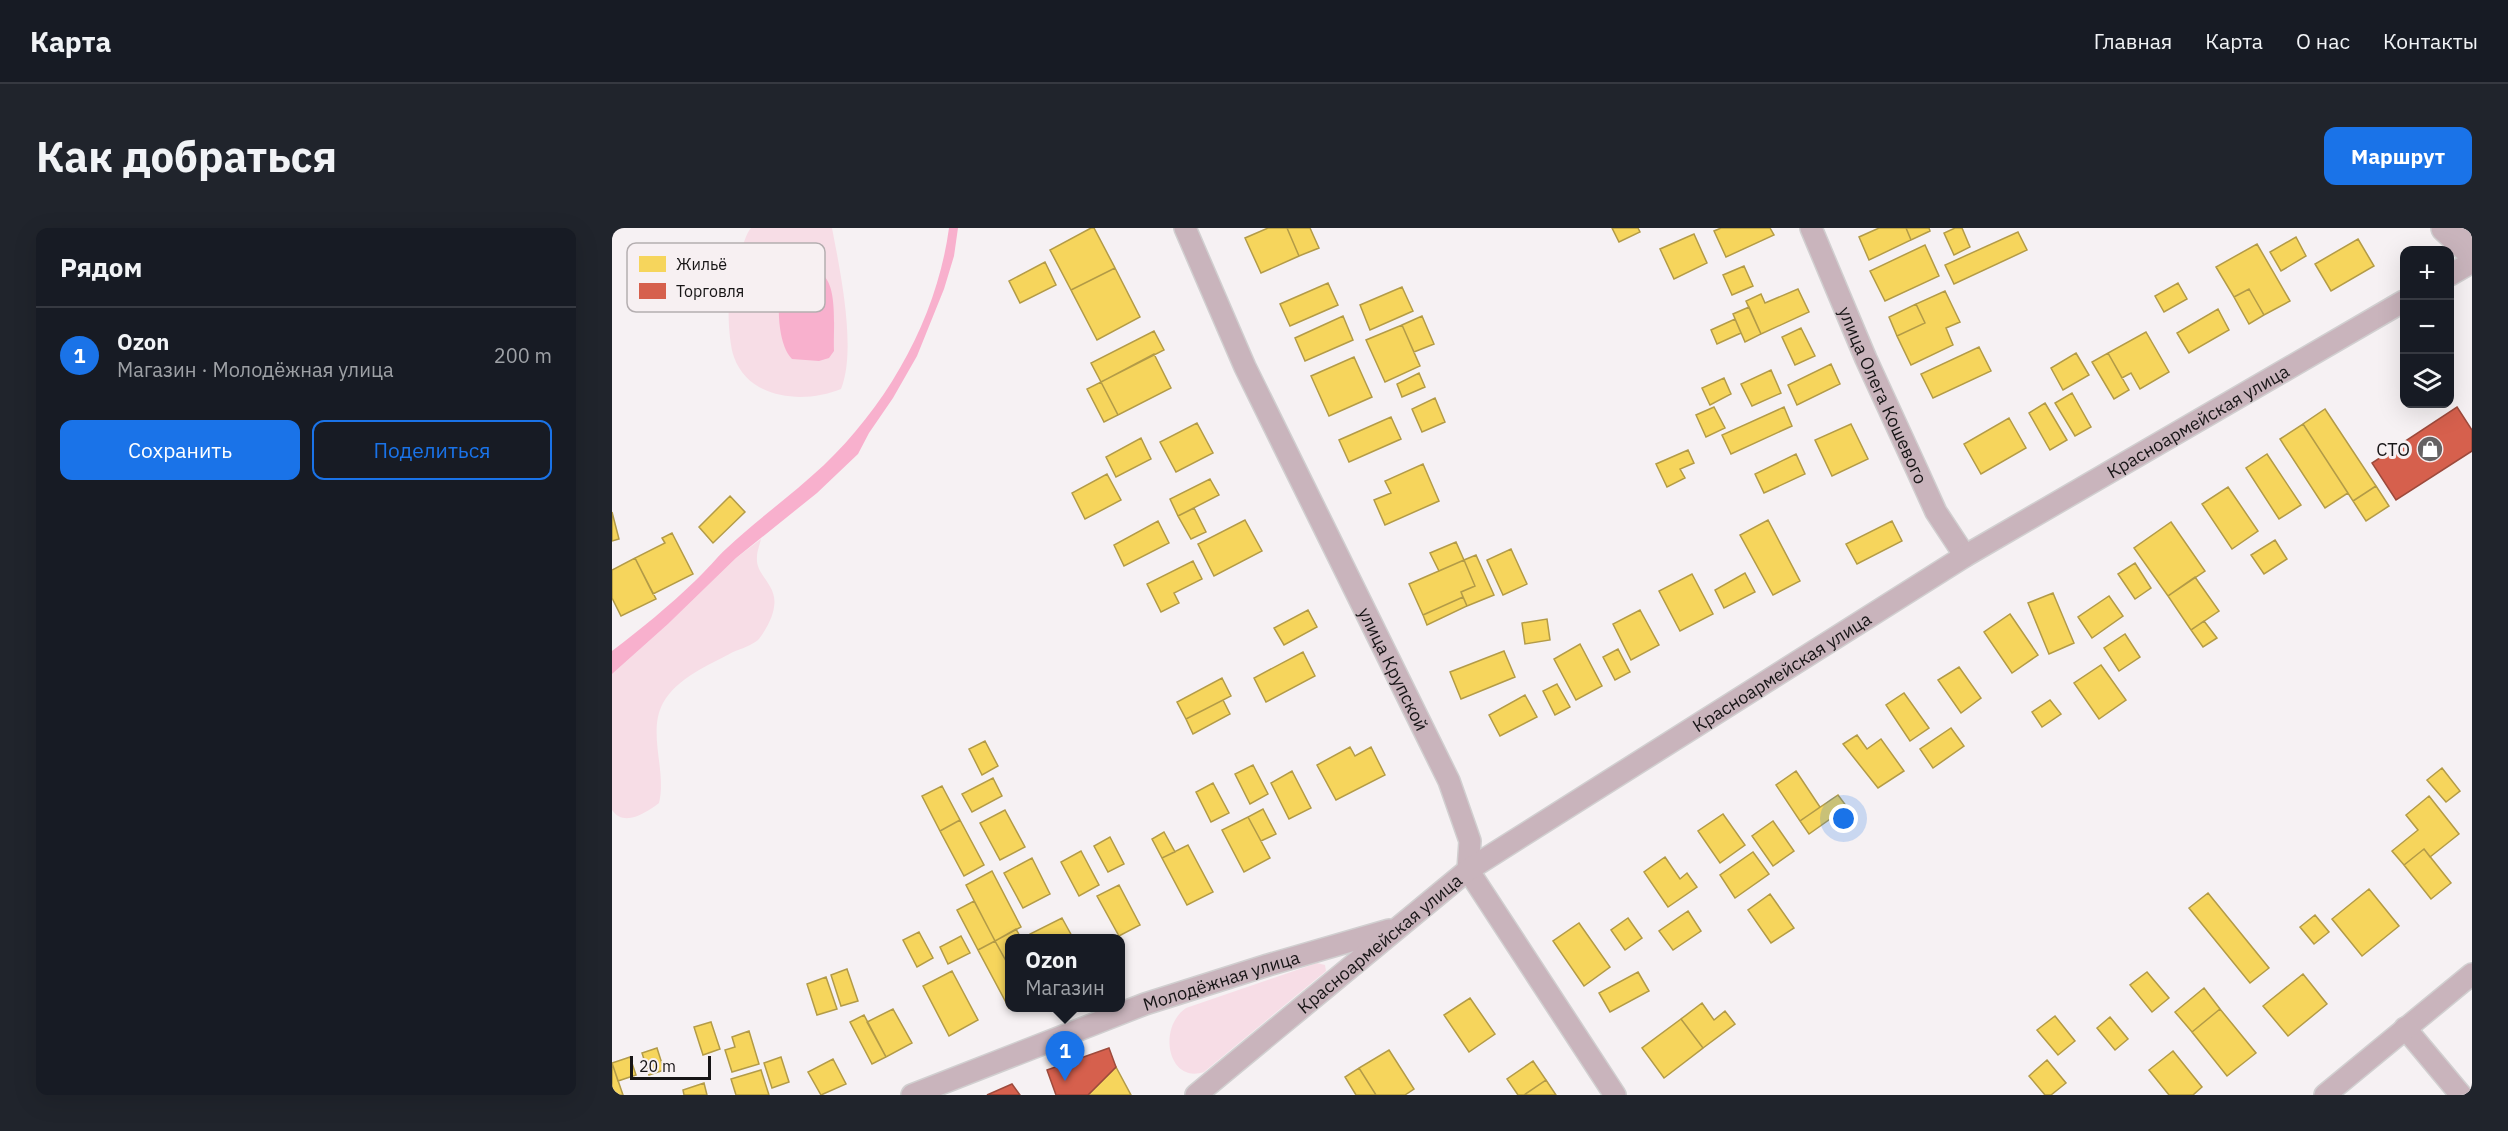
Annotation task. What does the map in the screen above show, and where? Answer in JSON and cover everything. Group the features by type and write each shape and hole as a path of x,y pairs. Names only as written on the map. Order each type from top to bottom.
{"street":[{"name":"улица Крупской","path":"1185,228 1245,367 1449,781 1470,841 1468,870"},
{"name":"улица Олега Кошевого","path":"1811,228 1866,359 1936,512 1965,556"},
{"path":"2445,228 2472,253"},
{"path":"2454,273 2472,262"},
{"name":"Красноармейская улица","path":"1196,1095 1468,870 1965,556 2400,303"},
{"path":"1468,870 1615,1095"},
{"name":"Молодёжная улица","path":"1125,1012 1268,965 1398,927"},
{"path":"2325,1095 2472,974"},
{"name":"Молодёжная улица","path":"912,1095 1125,1012"},
{"path":"2405,1028 2461,1095"}],"shaded area":[{"path":"751,228 832,228 846,310 846,373 841,389 811,396 780,395 752,382 741,371 731,344 729,312 825,312 825,243 744,243"},
{"path":"949,228 958,228 954,256 944,289 917,356 858,454 817,493 736,558 612,674 612,651 665,608 739,537 824,465 848,441 869,414 889,386 921,326 934,294"},
{"path":"825,278 833,301 834,351 829,358 819,361 792,359 787,353 779,312 825,312"},
{"path":"761,539 757,564 773,592 774,599 773,611 768,624 756,642 694,673 669,694 663,703 657,727 661,778 659,803 636,817 623,818 617,815 612,810 612,674 736,558"},
{"path":"1317,963 1325,965 1326,971 1204,1072 1192,1074 1182,1070 1175,1062 1169,1040 1177,1017 1186,1008"}],"building: Жильё":[{"path":"1094,228 1115,268 1071,290 1050,250"},
{"path":"1268,228 1287,228 1299,256 1261,273 1245,238"},
{"path":"1287,228 1310,228 1319,248 1299,256"},
{"path":"1612,228 1638,228 1640,232 1619,242"},
{"path":"1721,228 1770,228 1774,235 1726,257 1714,231"},
{"path":"1879,228 1906,228 1911,240 1869,260 1859,237"},
{"path":"1906,228 1929,228 1930,231 1911,240"},
{"path":"1955,228 1962,228 1970,247 1954,255 1944,233"},
{"path":"2018,232 2027,250 1954,284 1945,265"},
{"path":"1694,234 1707,263 1674,279 1660,249"},
{"path":"2296,237 2306,256 2281,271 2270,252"},
{"path":"2358,239 2374,266 2331,291 2315,264"},
{"path":"2257,244 2290,301 2264,315 2249,289 2234,297 2216,267"},
{"path":"1925,245 1939,276 1885,301 1870,271"},
{"path":"1045,262 1056,285 1020,303 1009,281"},
{"path":"1744,266 1753,286 1732,295 1723,275"},
{"path":"1115,268 1140,317 1097,340 1071,290"},
{"path":"1328,283 1338,305 1290,326 1280,304"},
{"path":"2178,283 2187,299 2164,312 2155,296"},
{"path":"1402,287 1413,311 1370,330 1360,305"},
{"path":"1798,289 1809,312 1761,334 1746,301 1761,294 1765,303"},
{"path":"2249,289 2264,315 2249,324 2234,297"},
{"path":"1945,291 1960,322 1946,328 1953,345 1911,365 1897,336 1925,323 1916,304"},
{"path":"1916,304 1925,323 1897,336 1889,317"},
{"path":"1749,307 1761,334 1745,342 1733,314"},
{"path":"2218,309 2229,330 2189,353 2177,333"},
{"path":"1343,316 1353,340 1305,361 1295,338"},
{"path":"1422,316 1434,344 1414,352 1402,325"},
{"path":"1735,319 1741,333 1717,344 1711,330"},
{"path":"1402,325 1420,366 1385,382 1366,340"},
{"path":"1801,328 1815,356 1795,365 1782,337"},
{"path":"1154,331 1164,350 1101,382 1091,363"},
{"path":"2146,332 2169,372 2140,389 2131,373 2122,378 2108,353"},
{"path":"1979,347 1991,371 1933,398 1921,374"},
{"path":"2076,353 2089,375 2063,390 2051,368"},
{"path":"2108,353 2129,390 2114,399 2092,362"},
{"path":"1154,354 1171,388 1118,415 1101,382"},
{"path":"1354,357 1372,397 1329,416 1311,376"},
{"path":"1831,364 1840,384 1797,405 1788,385"},
{"path":"1771,370 1781,393 1752,406 1741,384"},
{"path":"1419,373 1425,387 1402,397 1397,384"},
{"path":"1724,378 1731,394 1710,405 1702,388"},
{"path":"1101,382 1118,415 1104,422 1087,389"},
{"path":"2072,393 2091,427 2075,436 2055,403"},
{"path":"1435,398 1445,422 1422,432 1412,409"},
{"path":"2045,403 2067,440 2050,450 2029,413"},
{"path":"1714,407 1725,428 1706,437 1696,415"},
{"path":"1784,407 1792,426 1731,454 1722,435"},
{"path":"2325,409 2376,486 2353,501 2303,424"},
{"path":"1391,417 1401,439 1349,462 1339,440"},
{"path":"2009,418 2026,448 1981,474 1964,444"},
{"path":"1197,423 1213,453 1176,472 1160,442"},
{"path":"1851,424 1868,459 1832,476 1815,440"},
{"path":"2303,424 2348,493 2325,508 2280,439"},
{"path":"1141,438 1151,459 1116,477 1106,457"},
{"path":"1688,450 1694,463 1680,469 1685,478 1667,487 1656,464"},
{"path":"1796,454 1805,474 1764,493 1755,474"},
{"path":"2267,454 2301,505 2279,519 2246,468"},
{"path":"1423,464 1439,501 1385,525 1374,500 1391,493 1385,481"},
{"path":"1107,474 1121,500 1085,519 1072,493"},
{"path":"1210,479 1219,495 1178,516 1170,499"},
{"path":"2376,486 2389,506 2366,521 2353,501"},
{"path":"2228,487 2258,531 2232,549 2202,504"},
{"path":"730,496 745,512 713,543 699,527"},
{"path":"1194,508 1206,532 1191,539 1178,516"},
{"path":"612,512 619,539 612,541"},
{"path":"1245,520 1262,551 1214,576 1198,544"},
{"path":"1768,520 1800,581 1773,595 1740,535"},
{"path":"1158,521 1169,543 1124,566 1114,545"},
{"path":"1892,521 1902,541 1857,564 1846,544"},
{"path":"2171,522 2205,571 2168,596 2134,548"},
{"path":"672,533 693,574 653,594 635,558 665,543 662,538"},
{"path":"2275,540 2287,559 2264,574 2251,555"},
{"path":"1456,542 1464,560 1439,571 1430,553"},
{"path":"1511,549 1527,584 1503,595 1487,560"},
{"path":"1476,555 1494,595 1467,606 1461,592 1475,586 1464,560"},
{"path":"635,558 656,599 621,616 612,598 612,570"},
{"path":"1464,560 1475,586 1461,592 1463,597 1423,615 1409,584"},
{"path":"1193,561 1202,579 1174,593 1179,603 1161,612 1147,584"},
{"path":"2135,563 2151,588 2135,599 2118,574"},
{"path":"1745,573 1755,592 1724,608 1715,590"},
{"path":"1692,574 1713,614 1680,631 1659,591"},
{"path":"2195,577 2219,611 2191,630 2168,596"},
{"path":"2053,593 2074,643 2049,654 2028,603"},
{"path":"2109,596 2123,616 2092,638 2078,617"},
{"path":"1463,597 1467,606 1427,625 1423,615"},
{"path":"1308,610 1317,627 1284,645 1274,628"},
{"path":"1640,610 1659,645 1631,660 1613,624"},
{"path":"2010,614 2038,655 2012,673 1984,632"},
{"path":"1547,619 1550,640 1525,644 1522,623"},
{"path":"2204,621 2217,638 2203,647 2191,630"},
{"path":"2125,634 2140,657 2119,671 2104,648"},
{"path":"1580,644 1602,686 1576,700 1554,659"},
{"path":"1618,649 1630,672 1615,680 1603,657"},
{"path":"1504,651 1515,677 1461,699 1450,672"},
{"path":"1303,652 1315,676 1266,702 1254,678"},
{"path":"2101,665 2126,700 2099,719 2074,683"},
{"path":"1959,667 1981,698 1961,713 1938,680"},
{"path":"1222,678 1231,696 1186,719 1177,702"},
{"path":"1557,684 1570,707 1555,715 1543,691"},
{"path":"1904,693 1929,728 1910,741 1886,705"},
{"path":"1525,695 1537,717 1500,736 1489,715"},
{"path":"1223,700 1230,714 1193,734 1186,719"},
{"path":"2050,700 2061,714 2042,727 2032,712"},
{"path":"1951,728 1964,746 1933,768 1920,749"},
{"path":"1857,735 1867,749 1881,739 1904,771 1878,788 1843,744"},
{"path":"985,741 998,766 982,775 969,749"},
{"path":"1350,747 1355,756 1371,747 1385,775 1336,800 1317,765"},
{"path":"1253,765 1268,794 1250,804 1235,774"},
{"path":"2442,768 2460,791 2446,802 2427,780"},
{"path":"1292,771 1311,808 1289,819 1271,783"},
{"path":"1796,771 1820,807 1800,821 1776,785"},
{"path":"993,778 1002,796 972,812 962,794"},
{"path":"1213,783 1229,813 1211,822 1196,792"},
{"path":"942,786 960,820 940,831 922,796"},
{"path":"1838,795 1847,807 1809,834 1800,821"},
{"path":"2429,796 2459,834 2430,857 2424,849 2404,865 2392,851 2418,830 2406,815"},
{"path":"1263,809 1276,834 1261,841 1248,817"},
{"path":"1005,810 1025,847 1000,860 980,823"},
{"path":"1723,814 1745,845 1720,863 1698,831"},
{"path":"1248,817 1270,858 1244,872 1222,830"},
{"path":"960,820 984,865 964,876 940,831"},
{"path":"1773,821 1794,851 1773,866 1752,836"},
{"path":"1164,832 1175,852 1162,858 1152,839"},
{"path":"1110,837 1124,864 1108,872 1094,846"},
{"path":"1188,845 1213,892 1187,905 1162,858"},
{"path":"2424,849 2451,883 2431,899 2404,865"},
{"path":"1081,851 1099,885 1079,896 1061,862"},
{"path":"1753,852 1769,874 1735,898 1720,875"},
{"path":"1665,857 1680,879 1687,873 1697,887 1668,907 1644,872"},
{"path":"1032,858 1050,894 1023,908 1004,873"},
{"path":"992,871 1021,927 995,941 966,885"},
{"path":"1119,885 1140,925 1123,934 1118,934 1097,896"},
{"path":"2369,889 2399,926 2362,956 2332,919"},
{"path":"2208,893 2269,968 2250,983 2189,908"},
{"path":"1770,894 1794,928 1771,943 1748,910"},
{"path":"974,901 995,941 978,950 957,910"},
{"path":"1688,911 1701,931 1673,950 1659,931"},
{"path":"2315,915 2329,932 2314,944 2300,927"},
{"path":"1062,918 1071,934 1030,934"},
{"path":"1628,918 1642,938 1625,950 1611,930"},
{"path":"1579,923 1610,967 1584,986 1553,941"},
{"path":"1016,929 1019,934 1007,934"},
{"path":"919,932 933,958 917,967 903,940"},
{"path":"1005,935 1005,959 995,941"},
{"path":"961,936 970,953 948,964 940,947"},
{"path":"995,941 1005,959 1005,1001 978,950"},
{"path":"847,969 858,1001 841,1006 831,975"},
{"path":"952,971 978,1020 949,1036 923,986"},
{"path":"1638,972 1649,991 1610,1012 1599,993"},
{"path":"2147,972 2169,998 2152,1012 2130,985"},
{"path":"2303,974 2327,1004 2288,1036 2263,1006"},
{"path":"826,977 837,1009 817,1015 807,984"},
{"path":"2204,988 2220,1009 2192,1032 2175,1012"},
{"path":"1470,998 1495,1034 1469,1052 1444,1015"},
{"path":"1702,1003 1714,1020 1725,1011 1735,1024 1703,1048 1681,1019"},
{"path":"893,1009 912,1043 886,1057 867,1022"},
{"path":"2220,1009 2256,1053 2227,1076 2192,1032"},
{"path":"864,1015 886,1057 872,1064 850,1022"},
{"path":"2055,1016 2075,1041 2058,1055 2037,1030"},
{"path":"2110,1017 2128,1039 2115,1050 2097,1028"},
{"path":"1681,1019 1703,1048 1664,1078 1642,1048"},
{"path":"711,1022 720,1049 703,1055 694,1027"},
{"path":"749,1031 759,1064 732,1072 725,1050 735,1047 732,1037"},
{"path":"657,1048 664,1070 649,1075 642,1053"},
{"path":"1389,1050 1414,1089 1405,1095 1376,1095 1359,1068"},
{"path":"2173,1051 2202,1087 2193,1095 2169,1095 2149,1070"},
{"path":"630,1057 636,1075 618,1081 612,1063"},
{"path":"781,1057 789,1082 772,1088 764,1063"},
{"path":"833,1059 846,1084 821,1095 808,1072"},
{"path":"2047,1060 2066,1083 2051,1095 2045,1095 2029,1076"},
{"path":"1533,1061 1546,1080 1524,1095 1518,1095 1507,1079"},
{"path":"612,1063 623,1095 612,1095"},
{"path":"1116,1067 1131,1095 1088,1095"},
{"path":"1359,1068 1376,1095 1356,1095 1345,1077"},
{"path":"761,1070 769,1095 736,1095 731,1079"},
{"path":"1546,1080 1556,1095 1524,1095"},
{"path":"704,1083 707,1095 684,1095 683,1090"}],"building: Торговля":[{"path":"2457,407 2472,430 2472,451 2396,500 2372,463"},
{"path":"1109,1048 1116,1067 1088,1095 1056,1095 1047,1070"},
{"path":"1012,1084 1020,1095 987,1095"}],"place":[{"name":"СТО","path":"2430,449"},
{"name":"Ozon","path":"1065,1081"}]}
